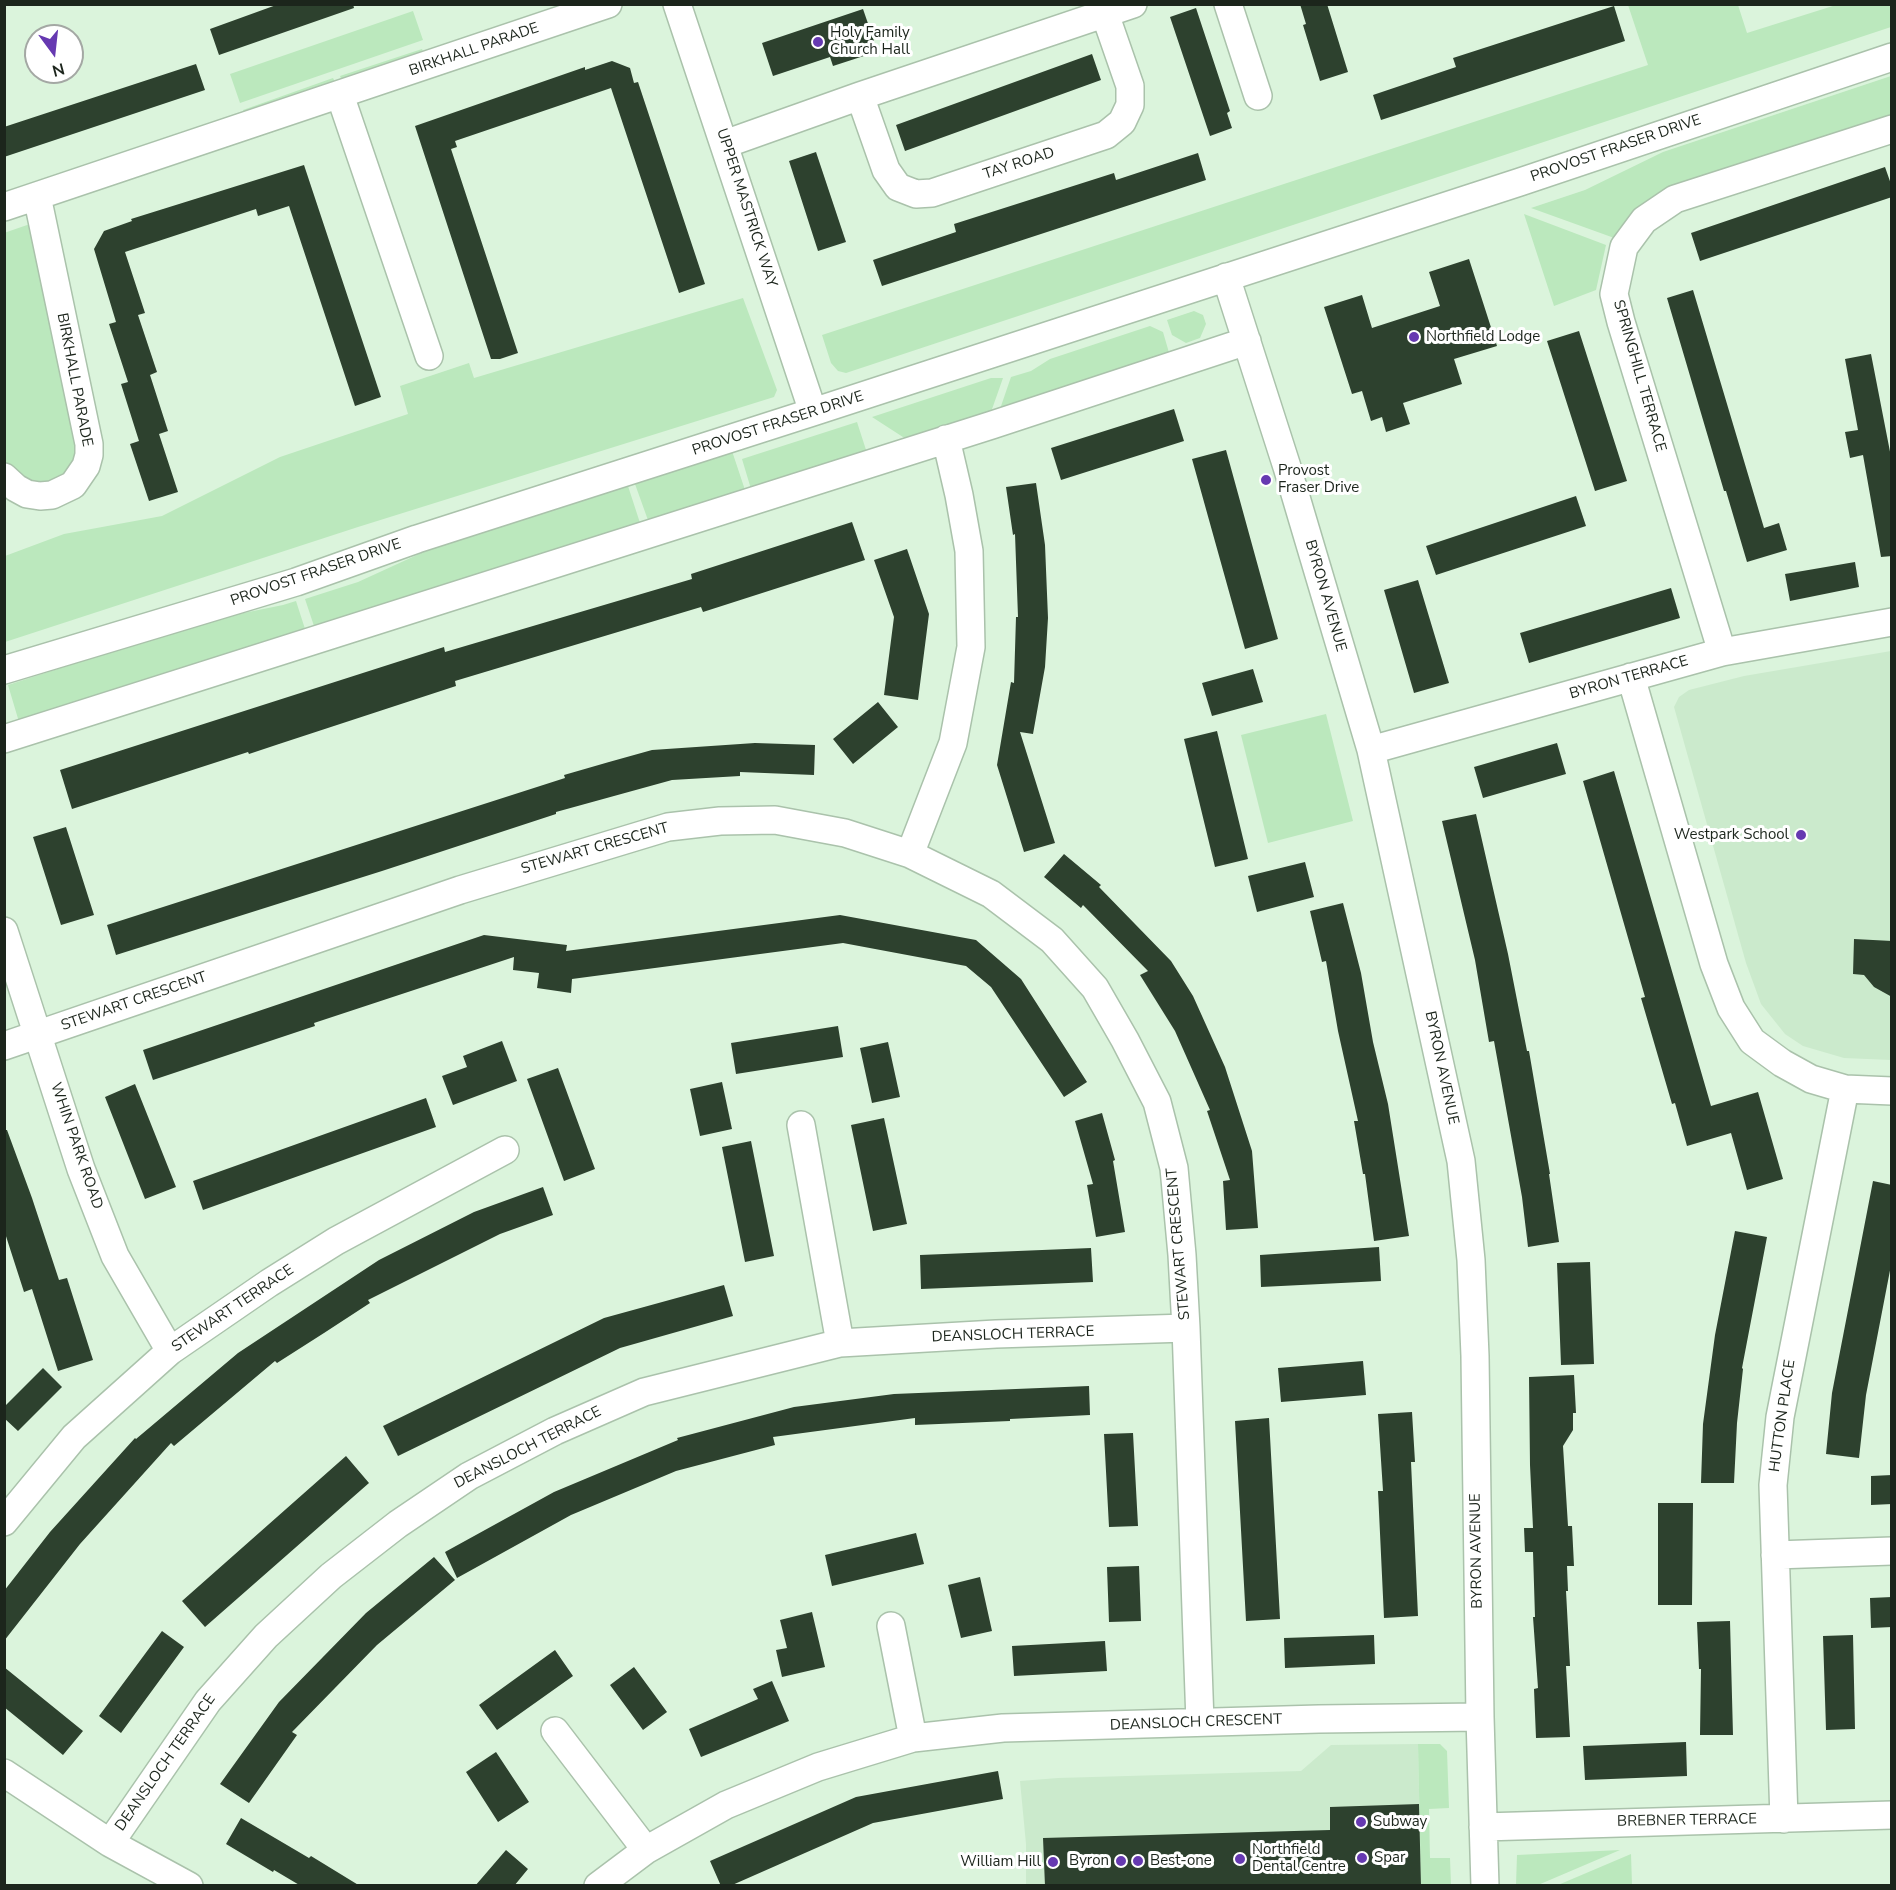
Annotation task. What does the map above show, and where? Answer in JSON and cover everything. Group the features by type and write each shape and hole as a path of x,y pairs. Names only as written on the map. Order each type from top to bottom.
{"street":[{"name":"BIRKHALL PARADE","path":"4,207 608,4"},
{"name":"UPPER MASTRICK WAY","path":"677,4 813,412"},
{"path":"725,144 1134,4"},
{"path":"1228,4 1258,96"},
{"name":"TAY ROAD","path":"861,96 886,170 898,187 916,194 932,193 1041,157 1106,135 1122,122 1130,105 1130,86 1105,14"},
{"name":"PROVOST FRASER DRIVE","path":"4,670 296,582 417,539 1520,182 1892,57"},
{"path":"340,95 429,356"},
{"name":"SPRINGHILL TERRACE","path":"1722,652 1614,294 1624,247 1644,220 1675,199 1892,129"},
{"name":"BIRKHALL PARADE","path":"4,477 27,494 52,495 73,484 86,466 89,455 89,444 37,196"},
{"name":"BYRON AVENUE","path":"1226,277 1287,467 1371,750 1461,1161 1471,1260 1485,1886"},
{"path":"4,739 946,440 1247,341"},
{"path":"910,854 952,743 971,647 969,551 946,440"},
{"name":"BYRON TERRACE","path":"1371,750 1722,652 1892,622"},
{"path":"1630,677 1714,964 1731,1008 1752,1041 1782,1063 1811,1079 1845,1089 1892,1091"},
{"name":"STEWART CRESCENT","path":"4,1046 460,890 668,826 720,821 775,820 845,833 910,854 991,894 1052,940 1095,988 1157,1102 1174,1168 1186,1328 1200,1722"},
{"name":"WHIN PARK ROAD","path":"4,931 81,1169 115,1256 170,1351"},
{"name":"HUTTON PLACE","path":"1784,1819 1773,1485 1780,1417 1845,1089"},
{"path":"801,1125 840,1343"},
{"name":"STEWART TERRACE","path":"4,1522 74,1437 170,1351 269,1283 336,1241 505,1150"},
{"name":"DEANSLOCH TERRACE","path":"110,1843 208,1701 259,1644 331,1576 398,1524 469,1476 555,1431 644,1392 840,1343 996,1334 1186,1328"},
{"path":"1775,1555 1892,1551"},
{"path":"891,1626 913,1738"},
{"name":"DEANSLOCH CRESCENT","path":"598,1886 646,1850 726,1805 818,1767 913,1738 1004,1728 1480,1716"},
{"path":"555,1731 646,1850"},
{"path":"4,1773 110,1843 189,1886"},
{"name":"BREBNER TERRACE","path":"1484,1827 1892,1815"}],"shaded area":[{"path":"1628,5 1738,5 1747,33 1836,5 1891,5 1891,27 846,373 838,371 831,363 822,335 1648,65"},
{"path":"413,11 423,40 240,103 230,74"},
{"path":"422,49 424,54 342,81 340,76"},
{"path":"1891,76 1891,118 1617,239 1531,208 1585,190 1663,152"},
{"path":"333,78 336,84 245,115 243,110"},
{"path":"1524,214 1606,245 1596,290 1554,306"},
{"path":"30,224 80,446 78,460 60,482 30,485 7,464 5,459 4,233"},
{"path":"743,298 777,390 774,397 358,527 5,642 5,556 64,534 162,516 280,457 408,414 400,386 469,363 474,378"},
{"path":"1194,311 1203,315 1206,324 1200,338 1186,343 1172,335 1167,320"},
{"path":"1150,326 1163,332 1170,356 1000,409 1011,377 1031,371 1050,359"},
{"path":"991,378 1003,378 991,412 906,439 872,417"},
{"path":"857,422 867,453 751,489 742,459"},
{"path":"732,451 745,490 649,523 635,484"},
{"path":"628,486 641,526 315,629 305,599 358,582 430,549"},
{"path":"296,601 306,632 19,722 8,685 209,620"},
{"name":"Westpark School","path":"1891,651 1891,1060 1844,1058 1803,1046 1785,1034 1761,1004 1746,963 1674,707 1679,697 1689,690 1744,676"},
{"path":"1326,714 1353,821 1268,843 1241,735"},
{"path":"1418,1744 1421,1885 1026,1885 1026,1844 1020,1781 1301,1771 1331,1745"},
{"path":"1418,1744 1440,1744 1447,1751 1449,1808 1429,1809 1430,1858 1450,1858 1451,1885 1421,1885"},
{"path":"1620,1850 1538,1885 1516,1885 1517,1855"},
{"path":"1631,1854 1632,1885 1558,1885"}],"building":[{"path":"279,4 353,4 354,8 219,55 210,29"},
{"path":"1300,4 1327,4 1348,72 1320,81 1303,25 1306,24"},
{"path":"1614,6 1625,41 1381,120 1373,95 1456,67 1453,58"},
{"path":"1196,8 1230,111 1227,113 1232,128 1210,136 1170,17"},
{"name":"Holy Family Church Hall","path":"863,9 874,41 870,43 873,53 833,66 830,57 773,76 762,43"},
{"path":"1092,54 1101,80 905,151 896,125"},
{"path":"612,61 630,68 634,83 638,82 705,284 679,293 611,88 455,141 457,147 451,149 518,353 500,359 491,359 415,126 585,67 585,70"},
{"path":"196,64 205,90 4,157 4,127"},
{"path":"816,152 846,242 818,251 789,161"},
{"path":"1198,153 1206,180 882,286 873,260 956,232 954,224 1114,173 1116,180"},
{"path":"304,165 381,397 355,406 289,206 258,216 256,209 125,252 145,313 138,315 157,372 150,375 168,431 159,434 178,492 149,501 130,444 139,441 121,384 128,382 109,324 116,322 94,249 104,231 132,221 131,219"},
{"path":"1885,167 1892,187 1892,197 1700,261 1691,233"},
{"name":"Northfield Lodge","path":"1469,259 1497,346 1454,359 1462,384 1403,403 1410,424 1386,432 1382,417 1371,421 1362,391 1352,394 1324,307 1362,295 1372,328 1440,306 1429,272"},
{"path":"1693,290 1764,528 1779,523 1787,550 1747,562 1667,298"},
{"path":"1579,331 1627,481 1595,491 1547,341"},
{"path":"1871,354 1892,462 1892,556 1881,557 1863,455 1850,458 1845,432 1858,430 1845,359"},
{"path":"1174,409 1184,441 1061,480 1051,448"},
{"path":"1226,450 1278,639 1245,649 1192,459"},
{"path":"1036,483 1045,545 1048,618 1045,667 1033,734 1020,732 1055,843 1024,852 997,765 1011,682 1014,683 1016,617 1018,617 1015,534 1013,535 1006,487"},
{"path":"1576,496 1586,526 1436,575 1426,546"},
{"path":"852,522 865,560 703,612 701,607 455,681 456,686 72,809 60,770 444,647 445,652 692,579 691,574"},
{"path":"907,549 929,614 918,700 884,695 894,617 874,560"},
{"path":"1855,562 1859,587 1790,601 1785,574"},
{"path":"1418,580 1449,683 1414,693 1384,590"},
{"path":"1671,588 1680,618 1529,663 1520,633"},
{"path":"1253,669 1263,702 1212,716 1202,683"},
{"path":"878,702 898,727 853,764 833,739"},
{"path":"1217,731 1248,859 1215,867 1184,739"},
{"path":"755,743 815,745 814,775 740,772 740,776 672,780 556,812 556,814 382,871 116,955 107,925 609,762 652,750"},
{"path":"1557,743 1566,774 1483,798 1474,767"},
{"path":"1614,771 1711,1106 1758,1092 1783,1179 1747,1190 1731,1133 1687,1146 1675,1103 1672,1104 1641,998 1645,997 1583,781"},
{"path":"1476,814 1508,954 1527,1051 1529,1051 1559,1242 1528,1247 1522,1197 1494,1041 1489,1042 1475,960 1442,821"},
{"path":"66,827 94,915 61,925 33,837"},
{"path":"1064,854 1101,885 1099,887 1171,961 1193,996 1225,1067 1252,1151 1258,1228 1226,1230 1223,1181 1230,1180 1207,1111 1210,1110 1175,1031 1140,975 1148,971 1083,905 1081,908 1044,877"},
{"path":"1305,862 1314,897 1257,912 1248,876"},
{"path":"1343,903 1361,973 1373,1042 1388,1104 1409,1236 1374,1241 1365,1174 1363,1174 1354,1121 1358,1121 1338,1031 1326,961 1322,962 1310,911"},
{"path":"840,915 976,940 1021,979 1087,1082 1064,1097 991,987 966,966 843,943 572,979 571,993 537,988 539,973 513,970 514,957 314,1023 315,1026 153,1080 143,1050 484,935 567,945 566,951"},
{"path":"1854,939 1892,941 1892,997 1874,987 1864,975 1853,974"},
{"path":"838,1026 843,1057 736,1074 731,1043"},
{"path":"502,1041 517,1081 453,1105 442,1076 467,1067 463,1056"},
{"path":"888,1042 900,1097 872,1103 860,1048"},
{"path":"558,1068 595,1169 564,1181 527,1079"},
{"path":"722,1082 732,1129 700,1136 690,1089"},
{"path":"135,1084 176,1187 145,1199 105,1097"},
{"path":"426,1098 436,1127 203,1210 193,1181"},
{"path":"1102,1113 1115,1160 1113,1161 1125,1232 1096,1237 1087,1185 1093,1184 1075,1121"},
{"path":"884,1118 907,1224 873,1231 851,1125"},
{"path":"4,1130 7,1130 32,1198 59,1280 67,1278 93,1360 58,1371 32,1289 24,1292 4,1230"},
{"path":"751,1141 774,1256 745,1262 722,1147"},
{"path":"1873,1181 1892,1185 1892,1260 1866,1395 1859,1458 1826,1454 1832,1393"},
{"path":"543,1187 553,1215 500,1234 368,1300 370,1303 277,1363 275,1361 174,1446 171,1443 80,1544 4,1641 4,1591 50,1532 135,1438 238,1353 379,1260 474,1212"},
{"path":"1735,1231 1767,1237 1742,1368 1734,1483 1701,1483 1703,1424 1715,1335"},
{"path":"1379,1247 1381,1281 1261,1287 1260,1255"},
{"path":"1091,1248 1093,1282 921,1289 920,1255"},
{"path":"1590,1262 1594,1364 1561,1365 1557,1263"},
{"path":"724,1285 733,1316 620,1348 398,1456 383,1426 604,1318"},
{"path":"1363,1361 1366,1395 1281,1402 1278,1368"},
{"path":"43,1368 62,1387 18,1431 4,1418 4,1407"},
{"path":"1574,1375 1576,1413 1573,1413 1573,1430 1563,1446 1568,1526 1572,1526 1574,1566 1567,1566 1568,1591 1566,1591 1570,1666 1566,1666 1570,1737 1536,1738 1534,1689 1538,1688 1533,1617 1535,1617 1533,1552 1525,1552 1524,1528 1533,1528 1529,1377"},
{"path":"1089,1386 1090,1415 915,1425 915,1418 773,1437 775,1445 676,1471 571,1515 457,1578 445,1552 554,1492 678,1440 677,1438 794,1407 894,1394"},
{"path":"1412,1412 1415,1462 1411,1462 1418,1616 1384,1618 1378,1491 1383,1491 1378,1414"},
{"path":"1269,1418 1280,1619 1246,1621 1235,1421"},
{"path":"1133,1433 1138,1526 1109,1527 1104,1434"},
{"path":"346,1456 369,1483 205,1627 182,1601"},
{"path":"1892,1475 1892,1504 1871,1505 1871,1476"},
{"path":"1658,1503 1693,1503 1692,1605 1658,1605"},
{"path":"916,1533 924,1564 832,1586 825,1555"},
{"path":"434,1557 455,1580 377,1645 292,1732 297,1735 249,1803 220,1784 279,1702 366,1613"},
{"path":"1139,1566 1141,1621 1109,1622 1107,1567"},
{"path":"980,1577 992,1631 961,1638 948,1585"},
{"path":"1892,1597 1892,1627 1871,1628 1870,1598"},
{"path":"812,1612 825,1667 782,1677 776,1650 787,1648 780,1620"},
{"path":"1730,1621 1733,1735 1700,1735 1701,1669 1699,1669 1697,1622"},
{"path":"162,1631 184,1647 121,1733 99,1716"},
{"path":"1374,1635 1375,1664 1285,1668 1284,1638"},
{"path":"1853,1635 1855,1729 1826,1730 1823,1636"},
{"path":"1105,1641 1107,1671 1014,1676 1012,1646"},
{"path":"555,1650 573,1676 497,1730 479,1705"},
{"path":"4,1667 83,1731 63,1755 4,1707"},
{"path":"634,1667 667,1712 643,1730 610,1685"},
{"path":"772,1681 789,1721 701,1757 689,1729 758,1699 753,1689"},
{"path":"1686,1742 1687,1776 1585,1780 1583,1746"},
{"path":"496,1752 529,1802 498,1822 466,1772"},
{"path":"998,1771 1003,1799 873,1823 730,1886 721,1886 710,1861 856,1797"},
{"path":"1419,1804 1421,1886 1045,1886 1043,1838 1330,1830 1330,1807"},
{"path":"241,1818 360,1886 301,1886 274,1870 273,1872 226,1844"},
{"path":"506,1850 528,1869 514,1886 475,1886"}],"place":[{"name":"Holy Family Church Hall","path":"818,42"},
{"name":"Northfield Lodge","path":"1414,337"},
{"name":"Provost Fraser Drive","path":"1266,480"},
{"name":"Westpark School","path":"1801,835"},
{"name":"Subway","path":"1361,1822"},
{"name":"Spar","path":"1362,1858"},
{"name":"Northfield Dental Centre","path":"1240,1859"},
{"name":"Byron","path":"1121,1861"},
{"name":"Best-one","path":"1138,1861"},
{"name":"William Hill","path":"1053,1862"}]}
